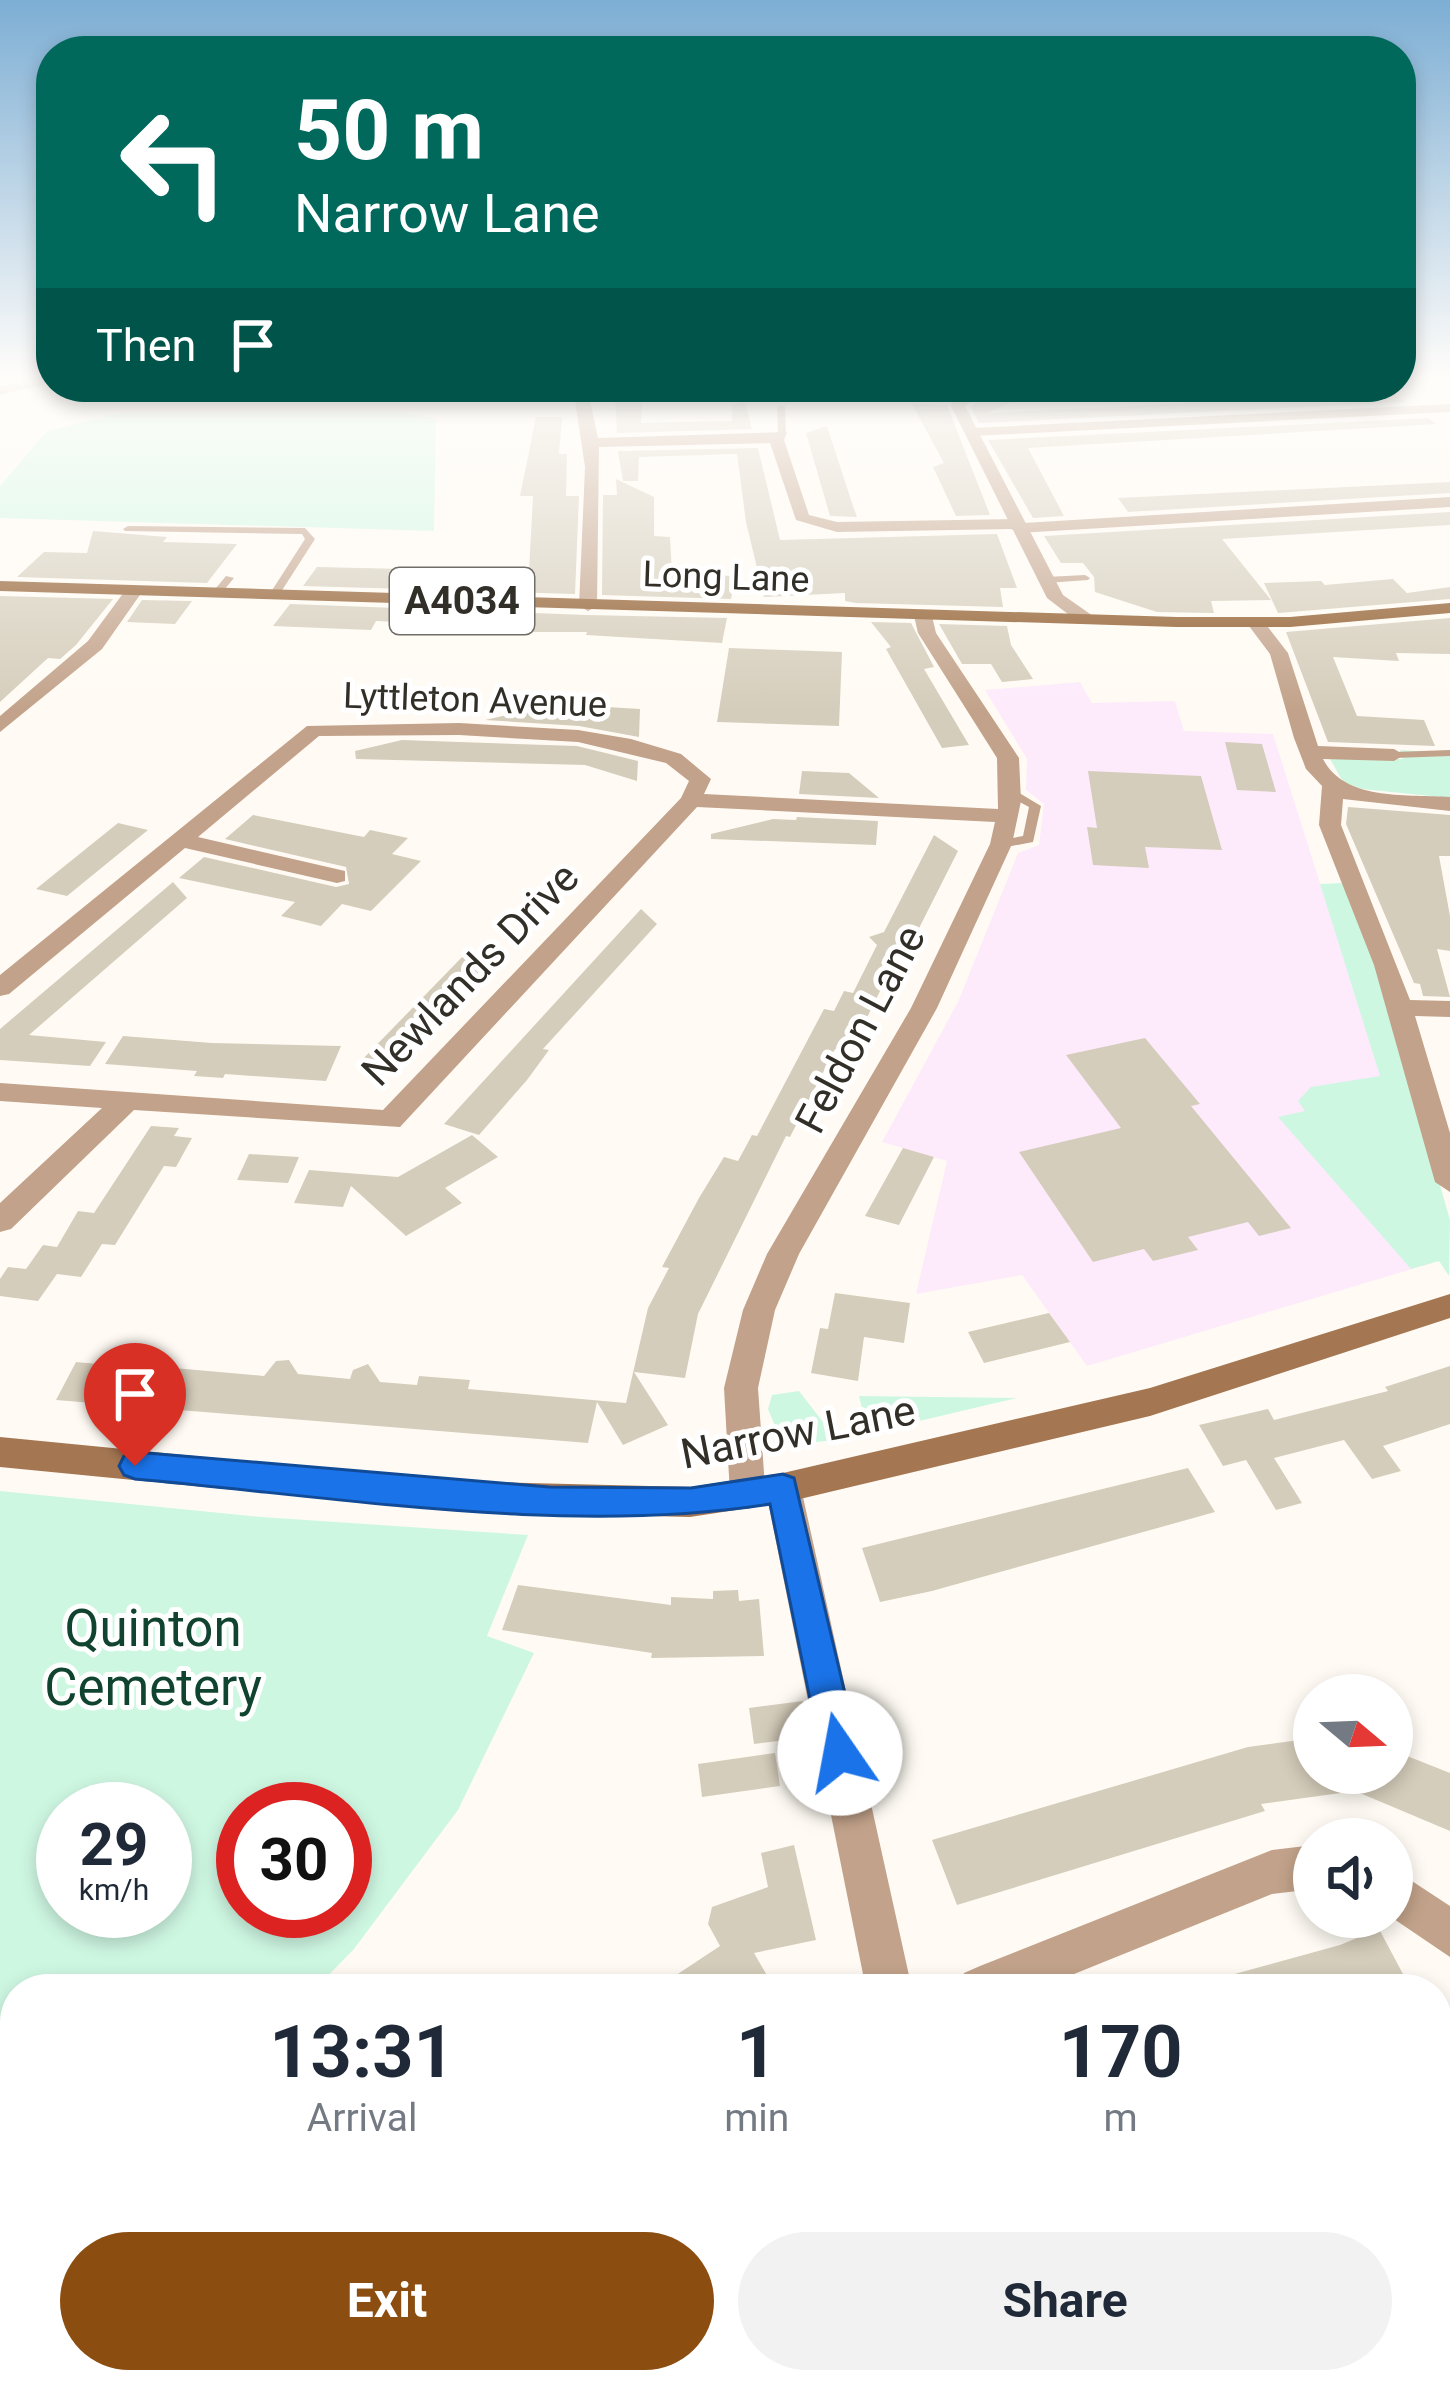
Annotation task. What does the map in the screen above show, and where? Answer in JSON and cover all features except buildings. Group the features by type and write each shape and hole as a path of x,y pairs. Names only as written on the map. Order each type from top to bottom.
{"main road":[{"name":"Long Lane","path":"0,586 133,592 223,586 274,596 1087,620 1256,622 1450,608"},
{"name":"Narrow Lane","path":"0,1452 451,1496 691,1502 765,1491 1150,1402 1450,1306"}],"street":[{"path":"588,606 589,488"},
{"path":"793,488 802,517 837,527 1018,526 1450,502"},
{"path":"999,488 1051,589 1087,620"},
{"path":"1046,619 1051,589"},
{"path":"0,726 95,645 133,592"},
{"path":"691,800 1010,804 1008,758 927,634 923,616"},
{"path":"1256,622 1279,652 1310,752 1317,769 1333,785 1352,795 1450,804"},
{"name":"Lyttleton Avenue","path":"0,988 314,730 607,738 693,769 700,779 691,800"},
{"path":"1310,752 1394,755"},
{"path":"1333,785 1330,825 1387,965 1450,1182"},
{"name":"Newlands Drive","path":"127,1100 390,1120 691,800"},
{"name":"Feldon Lane","path":"886,1974 741,1388 759,1310 783,1254 923,1008 1000,844 1010,804"},
{"path":"181,840 338,876"},
{"path":"1398,1008 1450,1009"},
{"path":"0,1092 127,1100"},
{"path":"0,1221 127,1100"},
{"path":"1017,1974 1272,1872 1293,1870"},
{"path":"1413,1906 1450,1934"}],"lane":[{"path":"128,529 305,531 310,539 274,596"},
{"path":"1051,589 1085,578"},
{"path":"1394,755 1450,753"}],"shaded area":[{"path":"1080,682 1092,703 1175,701 1184,731 1273,734 1439,1261 1087,1366 1022,1275 916,1294 947,1161 882,1142 958,1002 1018,853 1039,845 1044,804 1026,790 1027,759 985,690"}],"green space":[{"path":"0,488 435,488 434,531 0,518"},
{"path":"1400,750 1450,753 1450,798 1362,789 1343,782 1330,759 1403,759"},
{"path":"1342,883 1375,957 1450,1220 1449,1276 1439,1261 1411,1269 1278,1117 1305,1111 1298,1101 1311,1087 1380,1076 1320,884"},
{"path":"799,1391 837,1440 806,1443 775,1426 768,1409 772,1395"},
{"path":"859,1396 1017,1398 868,1433"},
{"name":"Quinton Cemetery","path":"0,1491 262,1517 528,1535 487,1636 534,1653 458,1810 372,1925 372,1782 216,1782 216,1938 362,1938 330,1974 0,1974"}],"route":[{"path":"135,1466 549,1501 691,1502 783,1488 840,1753"}]}
